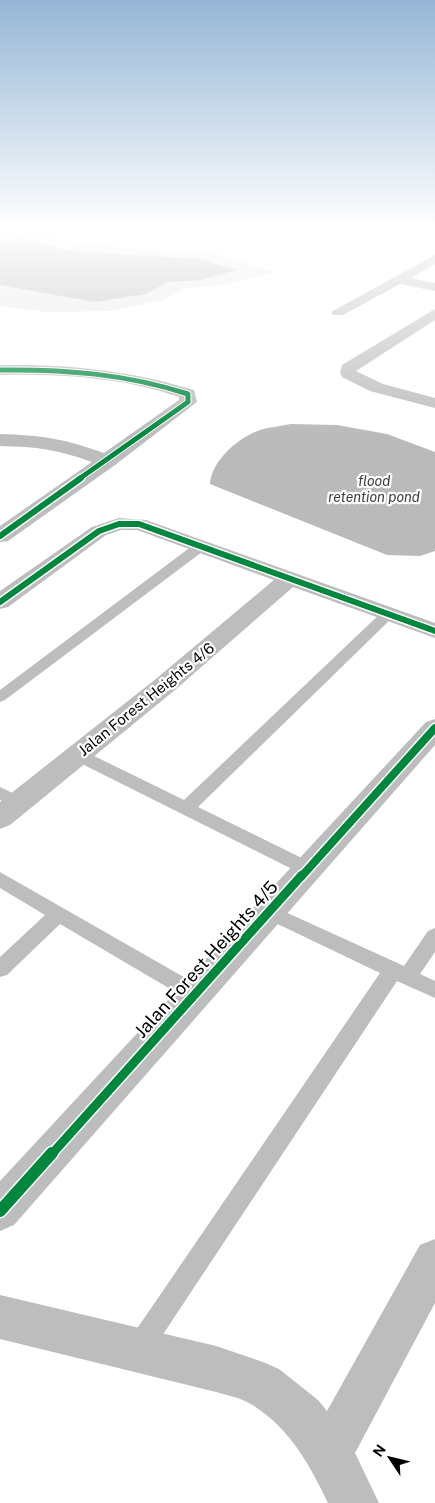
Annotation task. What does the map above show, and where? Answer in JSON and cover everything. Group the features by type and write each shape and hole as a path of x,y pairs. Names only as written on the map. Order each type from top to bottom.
{"street":[{"path":"338,312 365,297"},
{"path":"435,313 348,369 348,373 353,378 367,384 435,403"},
{"path":"0,370 66,369 103,373 171,388 188,394 188,402 108,461 0,536"},
{"path":"0,440 41,441 63,445 108,461"},
{"path":"0,602 99,531 118,524 139,524 435,631"},
{"name":"Jalan Forest Heights 4/6","path":"6,805 78,755 166,684 290,578"},
{"name":"Jalan Forest Heights 4/5","path":"0,1211 435,728"},
{"path":"329,1453 435,1260"},
{"path":"0,1317 216,1369 263,1385 302,1416 329,1453 354,1503"}],"lane":[{"path":"0,698 201,546"},
{"path":"186,809 388,614"},
{"path":"78,755 308,870"},
{"path":"0,879 196,994"},
{"path":"270,912 435,990"},
{"path":"0,969 59,913"},
{"path":"138,1350 400,974 435,936"}],"shaded area":[{"path":"0,297 169,297 164,300 110,311 48,312 0,306"}],"water":[{"path":"67,297 126,297 94,302"},
{"name":"flood retention pond","path":"291,424 337,425 387,434 435,452 435,551 420,556 387,555 210,484 212,475 221,458 243,438 260,430"}],"cycle path":[{"path":"0,370 48,370 95,373 141,380 188,394 188,402 0,536"},
{"path":"0,602 99,531 119,524 139,524 435,631"},
{"path":"0,1211 435,728"}]}
